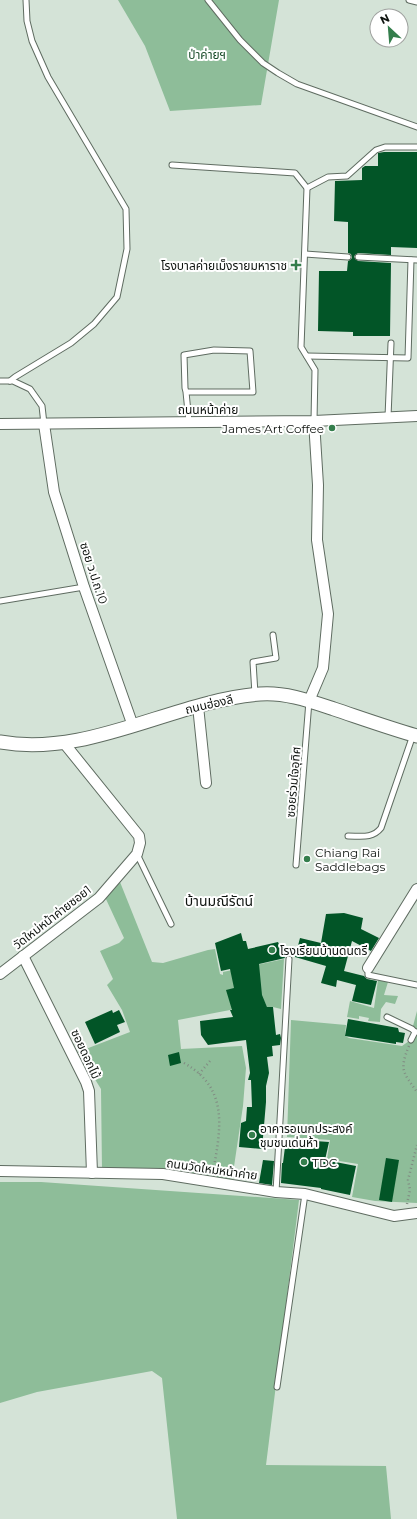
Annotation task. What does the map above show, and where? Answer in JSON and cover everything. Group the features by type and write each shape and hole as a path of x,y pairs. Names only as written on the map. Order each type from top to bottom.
{"street":[{"name":"ถนนหน้าค่าย","path":"0,424 314,421 417,416"},
{"path":"309,701 323,668 328,614 317,540 318,485 314,421"},
{"name":"ซอย ว.ป.ถ.10","path":"44,424 54,492 84,587 133,726"},
{"name":"ถนนฮ่องลี","path":"0,742 36,745 64,743 133,726 198,706 223,700 261,694 298,697 415,735"},
{"path":"198,706 206,783"},
{"path":"64,743 139,836 140,843 137,854"},
{"name":"วัดใหม่หน้าค่ายซอย1","path":"0,974 99,898 137,854"},
{"path":"368,968 417,889"},
{"name":"ซอยดอกไม้","path":"23,956 86,1082 88,1092 92,1172"},
{"name":"ถนนวัดใหม่หน้าค่าย","path":"0,1171 163,1174 276,1192 306,1194 394,1216 413,1213"}],"lane":[{"path":"10,381 72,344 94,324 117,297 127,249 126,209 48,77 32,41 27,21 26,0"},
{"path":"208,0 240,40 263,64 297,84 417,127"},
{"path":"409,0 417,2"},
{"path":"307,188 328,176 347,176 376,150 385,147 417,147"},
{"path":"172,165 295,173 307,188 301,347 315,370 314,421"},
{"path":"305,254 348,257"},
{"path":"358,257 417,260"},
{"path":"307,356 408,358 411,260"},
{"path":"388,417 391,343"},
{"path":"186,392 253,392 250,351 214,350 184,355 186,392 189,422"},
{"path":"0,381 10,381 30,389 42,406 44,424"},
{"path":"0,601 84,587"},
{"path":"255,695 253,662 276,658 273,635"},
{"name":"ซอยร่วมใจอุทิศ","path":"296,865 309,701"},
{"path":"348,836 370,836 376,834 381,828 415,735"},
{"path":"137,854 171,924"},
{"path":"276,1192 289,959"},
{"path":"368,968 368,975 417,986"},
{"path":"387,1017 416,1032 411,1040"},
{"path":"277,1387 306,1194"}],"path":[{"path":"411,1040 402,1066 405,1076 417,1092"},
{"path":"199,1074 210,1061"},
{"path":"184,1063 199,1074 210,1085 215,1093 219,1113 219,1134 212,1182"},
{"path":"413,1213 407,1204 410,1190 408,1180 417,1145"}],"green space":[{"name":"ป่าค่ายฯ","path":"118,0 279,0 261,105 170,111 145,46"},
{"path":"120,882 152,962 163,963 215,949 220,974 223,975 223,972 284,959 281,1009 267,1007 263,999 230,1010 178,1020 181,1049 242,1046 246,1068 243,1106 232,1180 167,1172 102,1170 101,1089 78,1052 130,1032 122,1010 107,985 113,979 100,951 119,943 124,938 105,897"},
{"path":"378,980 388,982 384,995 398,996 395,1004 386,1002 381,1009 380,1022 368,1021 369,1018 359,1016 359,1019 347,1017 350,1001 374,1008"},
{"path":"417,1011 417,1203 375,1201 352,1197 358,1164 327,1159 330,1140 287,1137 291,1020 346,1025 345,1036 349,1038 402,1046 409,1041"},
{"path":"0,1182 41,1182 299,1200 266,1465 386,1466 391,1519 177,1519 162,1378 152,1371 37,1392 0,1403"}],"building":[{"path":"417,152 417,248 391,247 391,255 358,253 354,257 358,261 391,263 390,336 353,336 353,332 318,331 319,271 347,271 348,261 352,258 351,254 348,253 348,222 334,221 335,181 362,180 362,168 365,166 378,166 378,153"},
{"path":"344,913 363,918 361,929 379,938 371,951 352,941 344,971 377,981 371,1005 352,1001 356,985 337,980 336,987 321,983 326,966 295,957 300,938 321,943 326,914"},
{"path":"241,933 243,941 246,941 248,949 278,942 285,958 259,964 262,995 267,1007 273,1007 276,1035 280,1034 281,1038 280,1045 272,1046 273,1056 267,1057 269,1073 266,1086 262,1149 239,1147 241,1123 246,1121 247,1107 252,1107 251,1080 248,1080 250,1073 246,1040 208,1045 201,1035 200,1021 233,1017 226,990 234,988 230,969 221,971 215,943"},
{"path":"112,1010 113,1013 119,1010 125,1022 117,1025 120,1032 95,1044 85,1022"},
{"path":"348,1019 398,1028 399,1032 405,1033 403,1043 396,1042 396,1044 345,1036"},
{"path":"179,1052 181,1063 170,1066 168,1055"},
{"name":"TDC","path":"286,1139 329,1142 325,1160 356,1166 350,1195 321,1188 281,1183 282,1163"},
{"path":"386,1158 399,1160 392,1202 379,1200"},
{"path":"263,1160 274,1161 272,1185 259,1183"}],"place":[{"name":"โรงบาลค่ายเม็งรายมหาราช","path":"296,265"},
{"name":"James Art Coffee","path":"332,428"},
{"name":"Chiang Rai Saddlebags","path":"307,859"},
{"name":"โรงเรียนบ้านดนตรี","path":"272,950"},
{"name":"อาคารอเนกประสงค์ ชุมชนเด่นห้า","path":"252,1135"},
{"name":"TDC","path":"304,1162"}],"district":[{"name":"บ้านมณีรัตน์","path":"219,901"}]}
